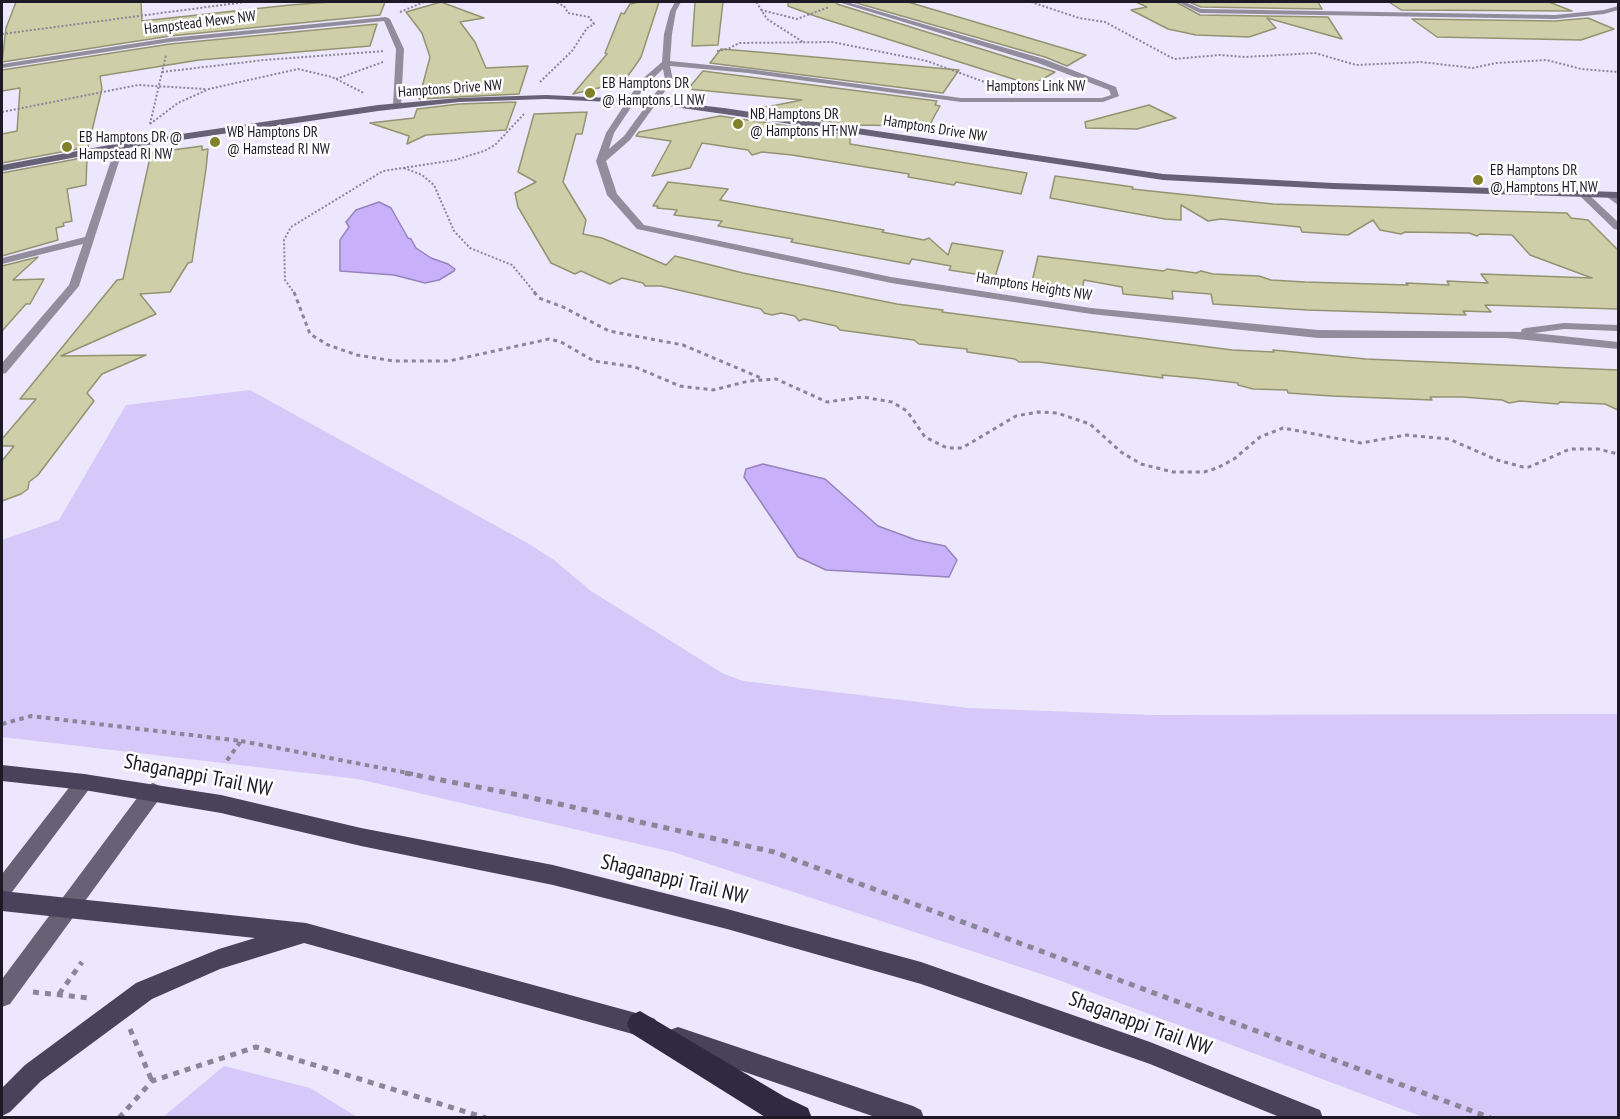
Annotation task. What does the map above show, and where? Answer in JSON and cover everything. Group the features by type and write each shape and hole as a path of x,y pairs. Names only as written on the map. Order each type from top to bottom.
{"highway":[{"path":"640,1024 775,1107 798,1118"}],"main road":[{"name":"Shaganappi Trail NW","path":"2,773 84,782 221,804 361,837 553,875 727,919 921,973 1150,1053 1312,1118"},
{"path":"2,901 306,933 640,1024 913,1118"},
{"path":"2,1104 33,1073 144,991 219,959 306,933"}],"street":[{"path":"602,161 627,138 669,80 666,63 668,34 673,10 678,2"},
{"name":"Hamptons Link NW","path":"666,63 961,100 1103,100 1115,96 1113,89 1041,61 842,2"},
{"path":"1181,2 1200,11 1347,10 1384,14 1555,17 1604,12 1618,8"},
{"path":"1376,8 1384,14"},
{"name":"Hampstead Mews NW","path":"2,66 170,40 386,19"},
{"path":"386,19 400,49 397,106"},
{"path":"602,161 610,133 642,83 666,63"},
{"name":"Hamptons Drive NW","path":"2,168 120,146 397,106 459,100 546,97 653,102 724,111 1163,177 1333,186 1614,195"},
{"path":"2,370 74,286 120,146"},
{"name":"Hamptons Heights NW","path":"602,161 612,195 641,227 891,280 1091,311 1318,334 1506,334 1618,346"},
{"path":"1583,194 1618,227"},
{"path":"1614,195 1618,202"},
{"path":"2,261 89,239"},
{"name":"Hamptons Heights NW","path":"1506,334 1564,326 1618,328"},
{"path":"2,889 84,782"},
{"path":"2,996 153,792"}],"path":[{"path":"2,34 245,2"},
{"path":"386,19 424,2"},
{"path":"538,87 541,81 572,51 587,28 594,24 589,17 568,13 564,6 555,2"},
{"path":"752,2 767,19 804,42"},
{"path":"761,10 797,19 842,2"},
{"path":"1031,2 1079,18 1105,22 1174,59 1220,55 1245,57 1315,53 1356,64 1421,62 1473,68 1503,62 1547,60 1581,69 1618,72"},
{"path":"170,40 150,124 178,103 209,89 298,69 336,79 370,96"},
{"path":"681,64 707,52 728,49 739,43 832,42 927,61 975,76 991,84 995,92 994,100"},
{"path":"162,72 264,60 400,49"},
{"path":"336,79 386,61"},
{"path":"2,112 138,85 209,89"},
{"path":"178,96 178,103"},
{"path":"525,113 495,145 484,151 455,160 400,167 379,173 302,220 287,232 283,253 285,280 298,298 310,334 315,339 357,355 426,363 471,358 549,339 561,342 594,361 629,365 680,386 713,390 763,379"},
{"path":"400,167 431,181 450,217 451,224 461,238 477,252 512,265 539,298 563,307 609,331 683,345 763,379 782,381 827,402 863,397 892,402 907,411 925,437 947,448 962,448 1016,416 1038,412 1065,414 1090,424 1121,452 1135,461 1173,472 1204,472 1217,468 1234,459 1271,431 1283,428 1361,443 1400,435 1449,439 1497,460 1523,467 1536,465 1570,449 1598,449 1618,453"},
{"path":"2,724 31,716 241,741 519,795 774,852 1491,1118"},
{"path":"225,763 241,741"},
{"path":"59,994 82,962"},
{"path":"27,991 89,998"},
{"path":"129,1027 152,1081"},
{"path":"119,1118 152,1081 256,1047 486,1118"}],"shaded area":[{"path":"379,202 391,208 416,248 431,258 448,264 455,269 454,271 439,280 425,283 394,275 340,271 340,240 349,227 346,222 356,210"},
{"path":"250,390 529,544 554,560 591,591 722,673 743,681 968,708 1153,715 1618,714 1618,1117 1423,1117 1056,979 673,852 358,779 2,737 2,540 59,520 126,405"},
{"path":"763,464 825,479 878,526 916,540 945,546 957,560 949,577 826,570 798,557 744,477 746,469"},
{"path":"224,1066 310,1088 357,1117 163,1117"}],"building":[{"path":"16,2 141,2 142,21 290,5 385,2 380,15 170,36 2,62 6,28"},
{"path":"441,2 484,18 460,22 475,42 486,68 528,66 519,94 419,99 430,57 422,33 406,12"},
{"path":"659,2 641,57 635,66 624,81 573,94 607,54 605,53 621,13 624,14 630,4"},
{"path":"695,2 723,2 718,45 692,46"},
{"path":"788,2 836,2 1055,72 1032,85 815,16 788,6"},
{"path":"853,2 908,2 1086,55 1067,66 1045,57"},
{"path":"1136,2 1176,2 1200,15 1328,17 1342,39 1267,18 1276,28 1249,37 1196,35 1168,29 1131,10 1147,7"},
{"path":"1189,2 1318,2 1322,9 1201,7"},
{"path":"1389,2 1549,2 1572,11 1401,10"},
{"path":"1588,18 1614,29 1581,40 1437,37 1412,19 1555,21"},
{"path":"377,24 370,46 199,60 100,76 102,89 88,147 2,163 2,134 17,131 20,88 2,91 2,70 170,44"},
{"path":"721,49 959,70 943,93 710,63"},
{"path":"703,71 937,101 935,105 940,106 929,126 851,125 751,110 802,100 688,89"},
{"path":"516,102 506,130 426,135 407,144 409,136 370,123 414,118 417,109 459,104"},
{"path":"1149,105 1176,118 1137,129 1086,128 1085,122"},
{"path":"587,112 582,134 576,134 563,182 586,220 583,234 602,238 666,265 675,256 743,273 897,304 943,310 942,312 1232,350 1274,352 1273,350 1366,359 1618,370 1618,410 1605,404 1520,401 1509,403 1502,400 1462,397 1430,397 1432,400 1288,393 1287,390 1253,389 1238,385 1238,383 1204,379 1162,375 1163,378 1039,362 1019,362 1015,359 967,352 967,349 919,344 914,340 840,330 836,326 804,319 799,321 795,316 781,313 772,315 764,313 761,309 661,286 645,286 643,283 622,278 610,284 581,271 575,274 551,263 518,207 515,193 536,182 518,172 534,114"},
{"path":"720,116 850,135 850,144 1027,173 1021,194 956,182 954,185 908,177 909,174 792,155 762,152 752,155 748,150 702,143 690,168 652,176 671,141 636,136 639,132"},
{"path":"202,146 202,150 208,149 192,262 188,263 170,292 140,294 156,314 61,356 146,355 102,374 87,393 94,401 38,475 29,482 28,489 2,501 2,461 14,446 2,446 2,439 36,399 20,399 117,280 123,279 151,153"},
{"path":"87,157 86,185 67,189 72,221 56,228 58,240 2,256 2,173"},
{"path":"1055,176 1133,187 1132,189 1273,204 1567,213 1571,218 1588,220 1618,250 1618,309 1485,305 1491,312 1463,311 1466,315 1307,310 1213,304 1211,294 1172,291 1173,299 1123,294 1122,287 1084,280 1082,290 1032,282 1038,256 1164,271 1167,269 1196,273 1201,271 1305,282 1408,285 1406,283 1449,285 1447,281 1488,283 1481,274 1592,278 1530,255 1512,235 1480,234 1477,236 1469,233 1405,232 1401,234 1380,230 1373,220 1348,235 1302,232 1300,227 1221,219 1208,221 1181,205 1181,220 1165,219 1050,198"},
{"path":"668,182 728,189 720,200 884,230 882,232 924,240 929,238 948,255 952,243 1003,251 995,277 949,270 951,266 912,259 909,264 791,242 793,239 718,226 722,221 674,215 677,210 653,206"},
{"path":"38,257 13,280 44,279 30,304 26,304 2,331 2,266"}],"place":[{"name":"EB Hamptons DR @ Hamptons LI NW","path":"590,93"},
{"name":"NB Hamptons DR @ Hamptons HT NW","path":"738,124"},
{"name":"WB Hamptons DR @ Hamstead RI NW","path":"215,142"},
{"name":"EB Hamptons DR @ Hampstead RI NW","path":"67,147"},
{"name":"EB Hamptons DR @ Hamptons HT NW","path":"1478,180"}]}
